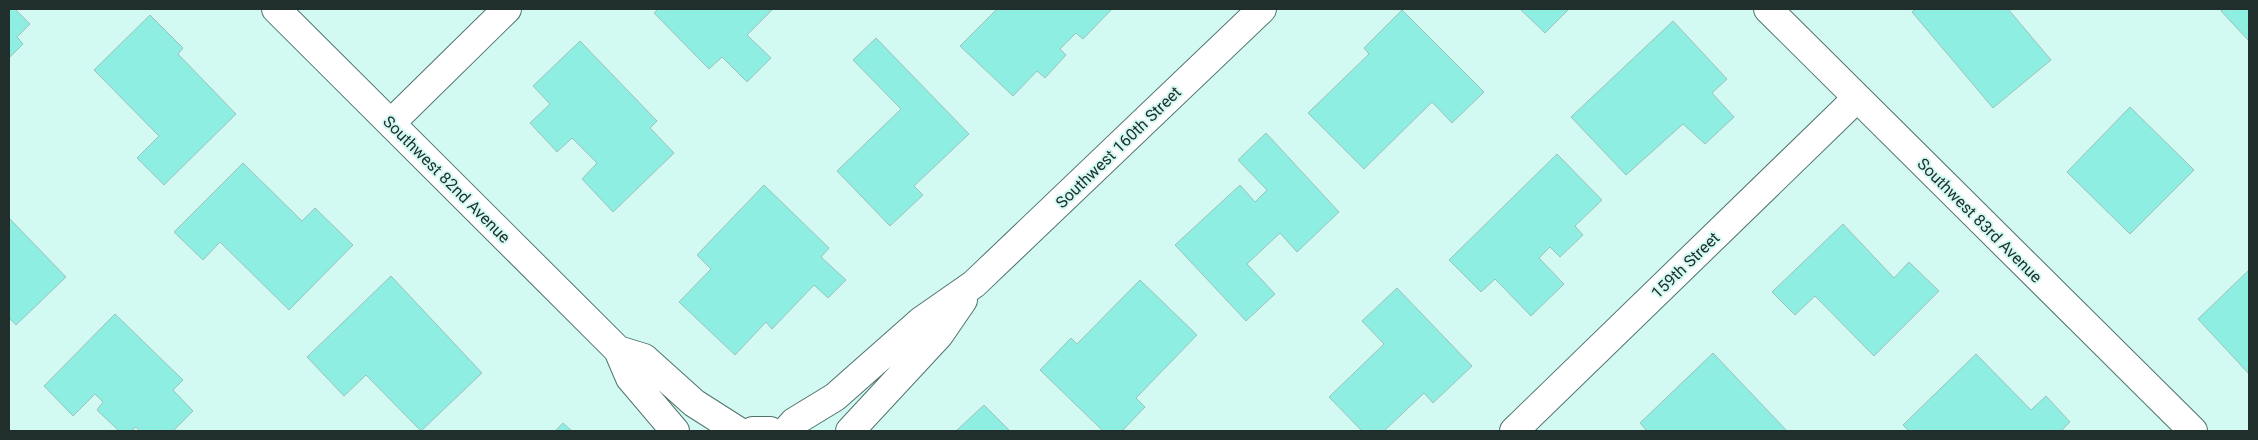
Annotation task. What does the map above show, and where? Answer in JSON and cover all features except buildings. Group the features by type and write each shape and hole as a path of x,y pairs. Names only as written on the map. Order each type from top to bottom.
{"street":[{"name":"Southwest 82nd Avenue","path":"276,9 618,350 630,378 675,431"},
{"path":"391,123 507,9"},
{"name":"Southwest 160th Street","path":"786,431 794,422 835,397 921,321 974,284 1262,9"},
{"name":"Southwest 83rd Avenue","path":"1768,9 2193,431"},
{"name":"159th Street","path":"1524,428 1857,98"},
{"name":"Southwest 160th Street","path":"850,431 939,335 974,284"},
{"name":"Southwest 82nd Avenue","path":"618,350 644,358 694,403 738,431"},
{"path":"753,431 770,431"}]}
